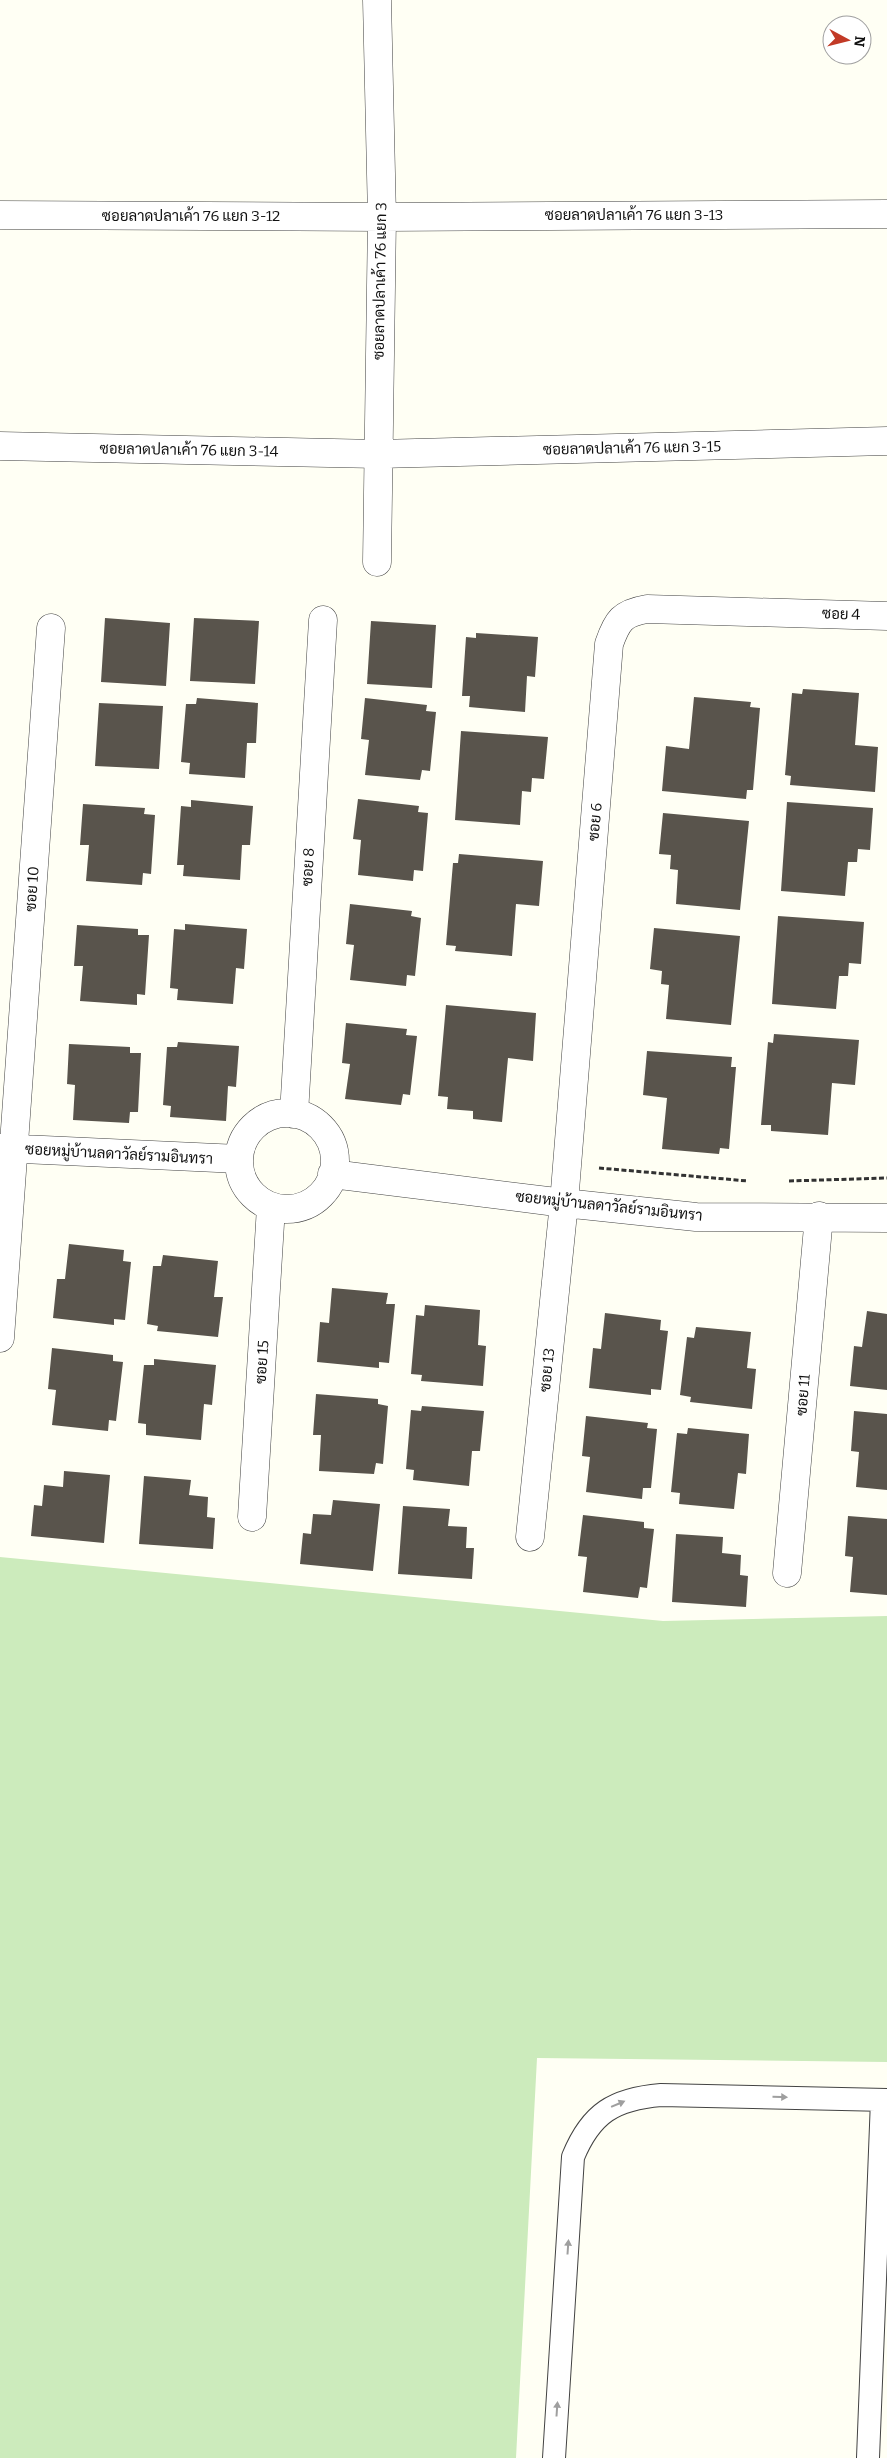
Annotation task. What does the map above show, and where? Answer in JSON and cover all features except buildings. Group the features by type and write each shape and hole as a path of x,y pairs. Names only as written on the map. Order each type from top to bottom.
{"street":[{"name":"ซอยลาดปลาเค้า 76 แยก 3","path":"377,0 382,217 377,562"},
{"name":"ซอยลาดปลาเค้า 76 แยก 3-13","path":"382,217 887,214"},
{"name":"ซอยลาดปลาเค้า 76 แยก 3-12","path":"0,215 382,217"},
{"name":"ซอยลาดปลาเค้า 76 แยก 3-15","path":"378,454 887,442"},
{"name":"ซอยลาดปลาเค้า 76 แยก 3-14","path":"0,446 378,454"},
{"name":"ซอย 6","path":"564,1203 609,644 613,633 618,622 632,612 647,609 795,613"},
{"name":"ซอย 4","path":"795,613 887,616"},
{"name":"ซอย 8","path":"294,1114 323,620"},
{"name":"ซอย 10","path":"0,1338 7,1148 51,628"},
{"path":"278,1113 294,1114 310,1119 322,1129 331,1143 334,1159 332,1174 326,1188 315,1199 302,1207 286,1209 272,1207 258,1200 247,1188 241,1174 239,1159 242,1143 251,1129 263,1119 278,1113"},
{"name":"ซอยหมู่บ้านลดาวัลย์รามอินทรา","path":"7,1148 239,1159"},
{"name":"ซอยหมู่บ้านลดาวัลย์รามอินทรา","path":"332,1174 564,1203 696,1216 887,1218"},
{"name":"ซอย 13","path":"530,1537 564,1203"},
{"name":"ซอย 15","path":"252,1517 272,1207"},
{"name":"ซอย 11","path":"786,1573 819,1216"}],"lane":[{"path":"554,2458 573,2157 580,2141 593,2121 616,2104 638,2098 661,2095 885,2100 868,2458"}],"path":[{"path":"566,1165 758,1182"},
{"path":"786,1181 887,1178"}],"green space":[{"path":"0,1557 663,1621 887,1616 887,2062 537,2058 516,2458 0,2458"}]}
